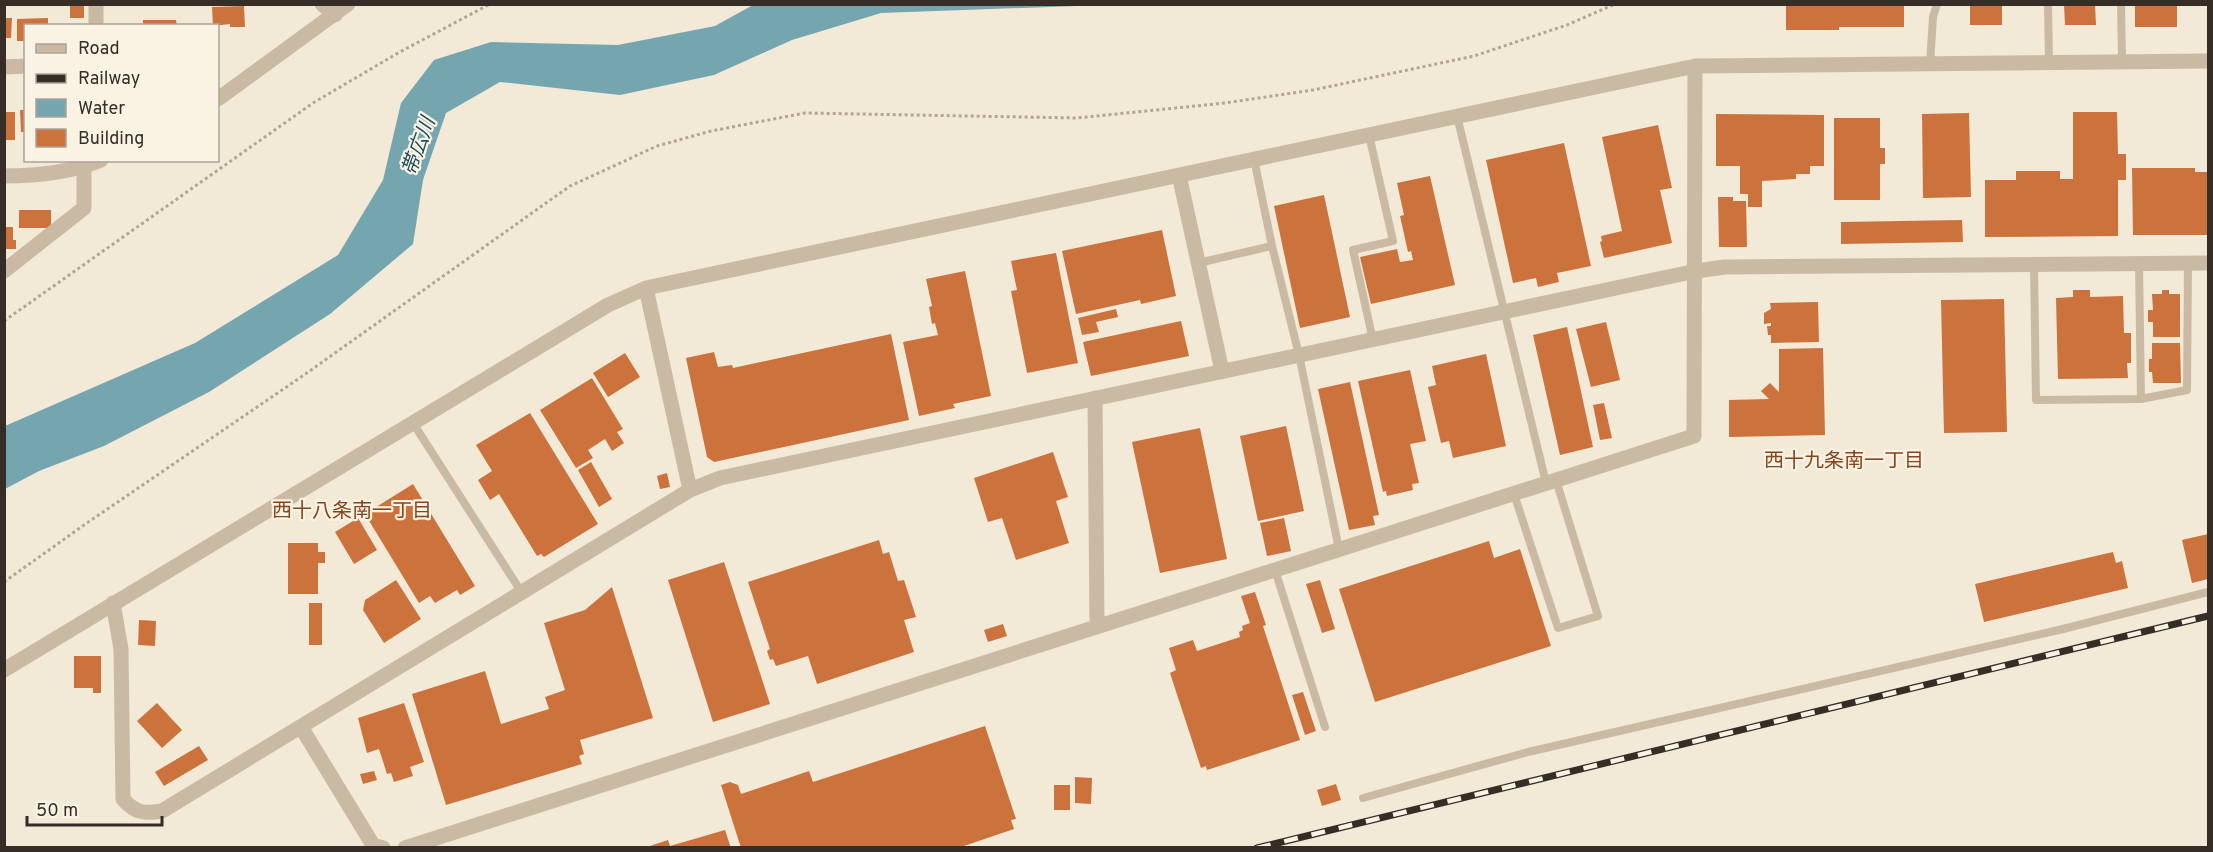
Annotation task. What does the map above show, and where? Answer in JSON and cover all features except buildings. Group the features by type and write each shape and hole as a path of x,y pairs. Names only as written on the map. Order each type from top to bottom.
{"street":[{"path":"96,4 96,24"},
{"path":"322,4 335,15"},
{"path":"219,98 348,4"},
{"path":"4,670 608,305 646,288 1695,66 2208,62"},
{"path":"4,67 24,66"},
{"path":"405,848 1694,436 1695,66"},
{"path":"4,176 22,176 84,167 98,162"},
{"path":"4,271 84,208 84,167"},
{"path":"1179,175 1222,371"},
{"path":"113,603 121,649 123,799 131,808 144,814 162,811 690,490 720,478 1696,271 1725,267 2208,263"},
{"path":"646,288 690,490"},
{"path":"1095,398 1097,626"},
{"path":"301,727 373,845 383,848"}],"lane":[{"path":"1930,64 1936,4"},
{"path":"2048,4 2049,62"},
{"path":"2121,4 2122,62"},
{"path":"1457,116 1505,312 1551,482 1598,616 1558,628 1514,494"},
{"path":"1369,135 1393,241 1353,250 1373,340"},
{"path":"1254,159 1272,246 1299,355 1339,549"},
{"path":"1198,263 1272,246"},
{"path":"2139,263 2141,399"},
{"path":"2034,265 2036,400 2141,399 2187,390 2188,263"},
{"path":"413,423 522,593"},
{"path":"1275,570 1325,727"},
{"path":"1363,798 1528,752 2063,629 2208,592"}],"path":[{"path":"4,321 313,103 398,52 490,4"},
{"path":"4,582 304,375 570,186 657,146 711,131 806,113 1077,118 1225,104 1313,90 1474,56 1567,25 1615,4"}],"water":[{"name":"帯広川","path":"753,5 1103,5 881,13 792,40 714,75 620,95 500,82 446,113 423,180 413,244 330,314 209,392 104,446 39,471 5,489 5,426 195,343 338,255 383,180 401,103 434,60 491,42 618,45 715,26"}],"railway":[{"path":"1257,848 2208,616"}],"district":[{"name":"西十九条南一丁目","path":"1844,460"},
{"name":"西十八条南一丁目","path":"352,510"}]}
